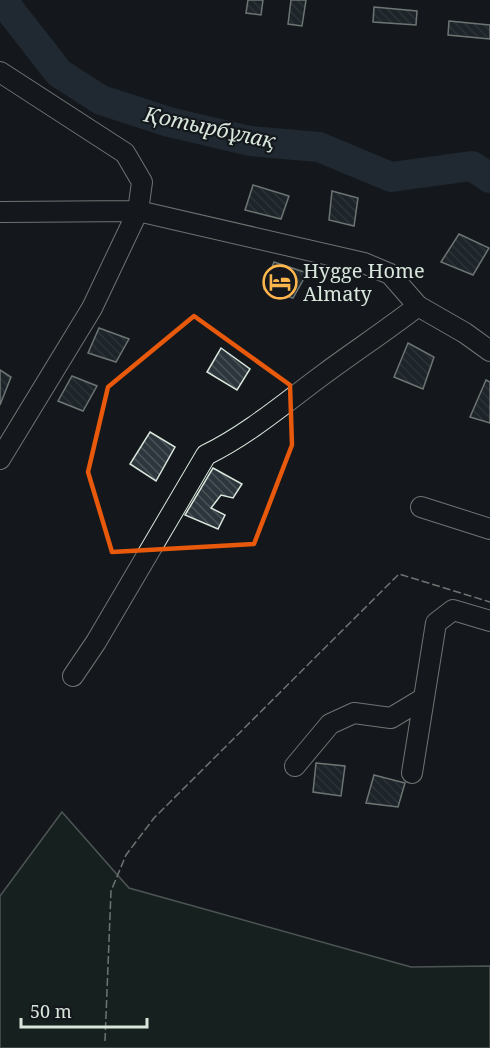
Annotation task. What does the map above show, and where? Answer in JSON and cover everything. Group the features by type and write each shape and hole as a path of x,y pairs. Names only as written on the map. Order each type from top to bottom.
{"lane":[{"path":"0,72 125,153 142,182 138,211 92,308 0,459"},
{"path":"0,212 138,211 364,263 390,274 418,306 465,333 490,351"},
{"path":"73,676 96,642 206,455 258,424 418,306"},
{"path":"421,507 490,530"},
{"path":"412,773 436,623 453,610 490,621"},
{"path":"295,766 330,724 354,713 391,718 424,698"}],"highlighted area":[{"path":"194,316 290,385 292,445 254,544 112,552 88,472 108,387"}],"green space":[{"path":"62,812 129,888 411,967 490,966 490,1048 0,1048 0,896"}],"building":[{"path":"248,0 263,0 261,15 246,13"},
{"path":"291,0 306,0 302,26 288,24"},
{"path":"374,7 417,11 416,25 373,22"},
{"path":"449,21 490,25 490,39 448,35"},
{"path":"253,185 289,196 281,219 245,210"},
{"path":"332,191 358,198 354,226 329,220"},
{"path":"459,234 489,248 473,275 441,262"},
{"path":"274,262 307,273 293,298 264,289"},
{"path":"99,328 129,339 116,362 88,353"},
{"path":"408,343 434,357 423,389 394,377"},
{"path":"221,348 250,369 237,390 207,372"},
{"path":"0,370 11,377 0,405"},
{"path":"72,376 97,386 83,411 58,401"},
{"path":"486,380 490,382 490,423 470,417"},
{"path":"150,432 175,447 156,481 130,464"},
{"path":"213,468 242,484 233,498 221,495 211,508 225,515 218,529 185,515"},
{"path":"316,763 345,766 341,796 313,792"},
{"path":"374,775 405,783 398,807 366,803"}],"waterway":[{"name":"Қотырбұлақ","path":"2,0 59,73 101,100 169,122 250,141 319,147 391,177 472,166 490,178"}],"fence":[{"path":"105,1041 111,891 126,855 154,818 399,574 490,602"}],"place":[{"name":"Hygge Home Almaty","path":"280,282"}]}
